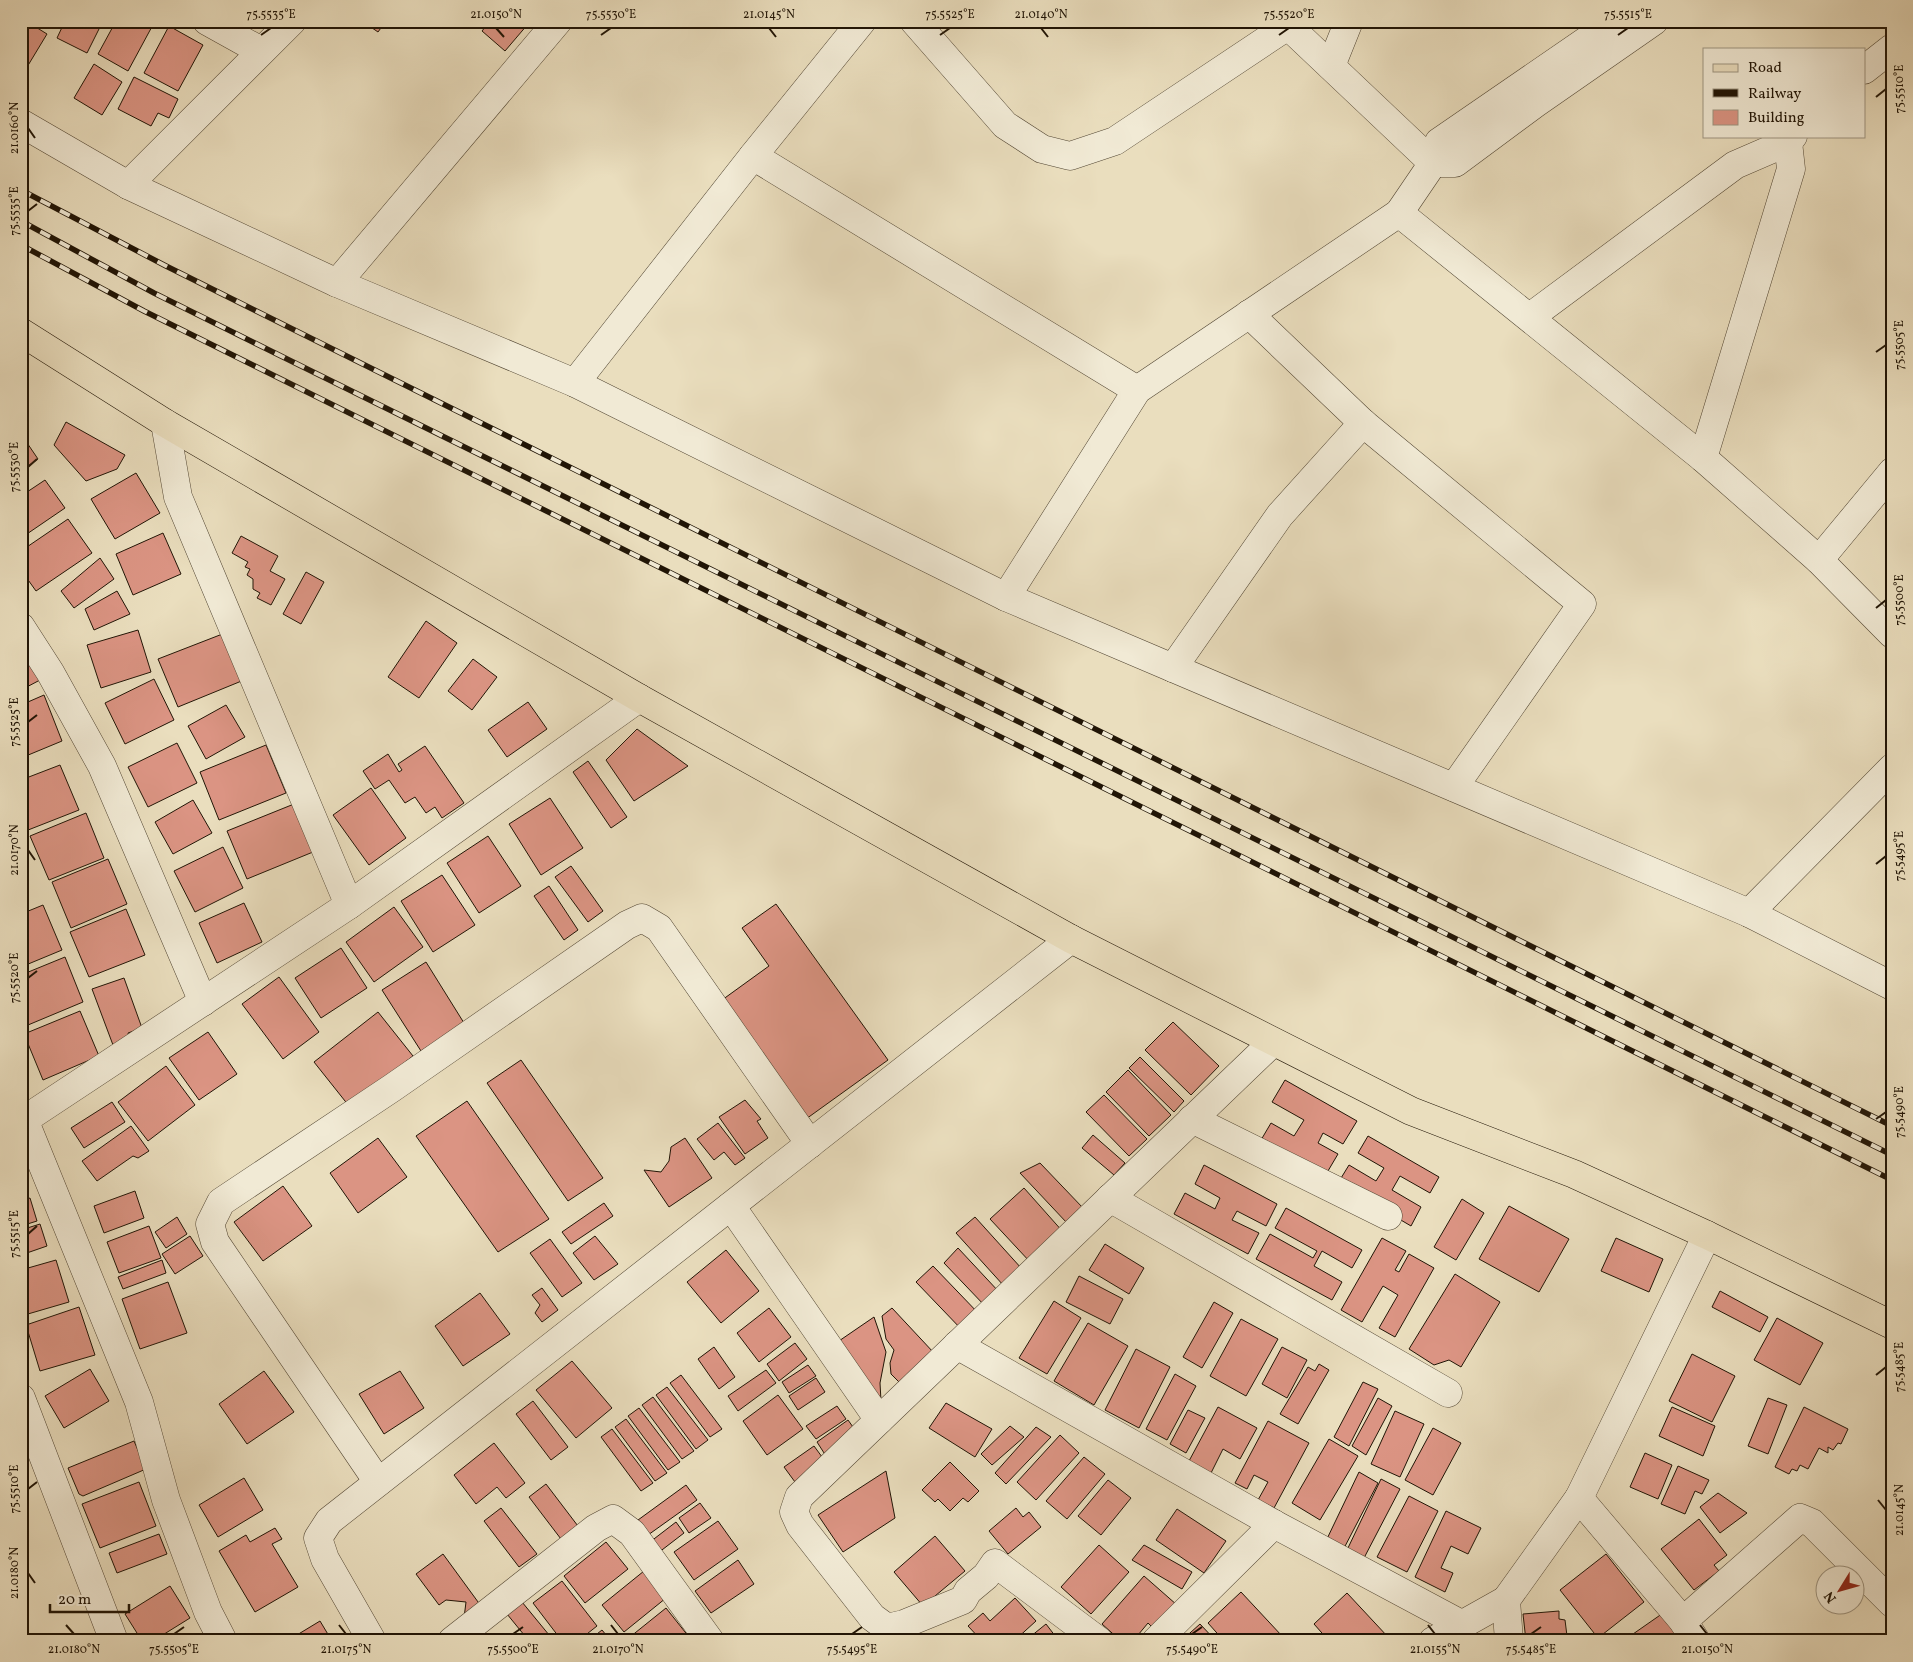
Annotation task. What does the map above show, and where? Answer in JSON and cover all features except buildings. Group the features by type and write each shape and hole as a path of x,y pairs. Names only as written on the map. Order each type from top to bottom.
{"main road":[{"path":"21,332 165,423 638,698 1071,939 1411,1111 1574,1174 1707,1235 1892,1324"}],"street":[{"path":"207,21 261,51"},
{"path":"128,185 292,21"},
{"path":"337,283 558,21"},
{"path":"575,384 753,156 862,21"},
{"path":"914,21 1005,125 1042,149 1070,156 1115,141 1288,23 1433,163 1455,163 1616,27 1654,21"},
{"path":"1331,66 1349,21"},
{"path":"1866,68 1892,48"},
{"path":"21,123 128,185 337,283 575,384 1006,597 1749,913 1892,986"},
{"path":"1530,317 1735,165 1791,139 1791,169 1703,458"},
{"path":"753,156 1137,390"},
{"path":"1006,597 1137,390 1399,213 1433,163"},
{"path":"1399,213 1703,458 1819,560 1892,634"},
{"path":"1249,314 1363,423 1582,604 1454,787"},
{"path":"165,423 178,497 349,905"},
{"path":"1173,668 1280,515 1363,423"},
{"path":"1819,560 1892,472"},
{"path":"21,627 50,672 102,766 203,1002"},
{"path":"223,1641 208,1612 166,1500 139,1402 22,1116 203,1002 349,905 638,698"},
{"path":"1749,913 1892,768"},
{"path":"378,1482 215,1242 210,1224 221,1202 392,1088 627,925 642,918 659,928 810,1144"},
{"path":"372,1641 325,1559 318,1538 329,1521 1071,939"},
{"path":"1099,1641 995,1563 986,1576 968,1591 963,1600 904,1624 887,1628 872,1618 800,1524 794,1512 799,1497 1273,1042"},
{"path":"1192,1119 1388,1216"},
{"path":"1110,1198 1448,1393"},
{"path":"731,1206 879,1420"},
{"path":"1433,1641 1506,1600 1580,1498 1707,1235"},
{"path":"957,1345 1274,1524 1461,1624"},
{"path":"21,1398 114,1641"},
{"path":"1580,1498 1689,1631 1800,1518 1812,1523 1892,1603"},
{"path":"452,1641 596,1528 613,1519 632,1533 710,1641"},
{"path":"1156,1641 1274,1524"},
{"path":"1506,1600 1509,1641"}],"railway":[{"path":"21,190 166,266 1892,1126"},
{"path":"21,221 154,293 1892,1155"},
{"path":"21,245 144,311 1892,1180"}]}
